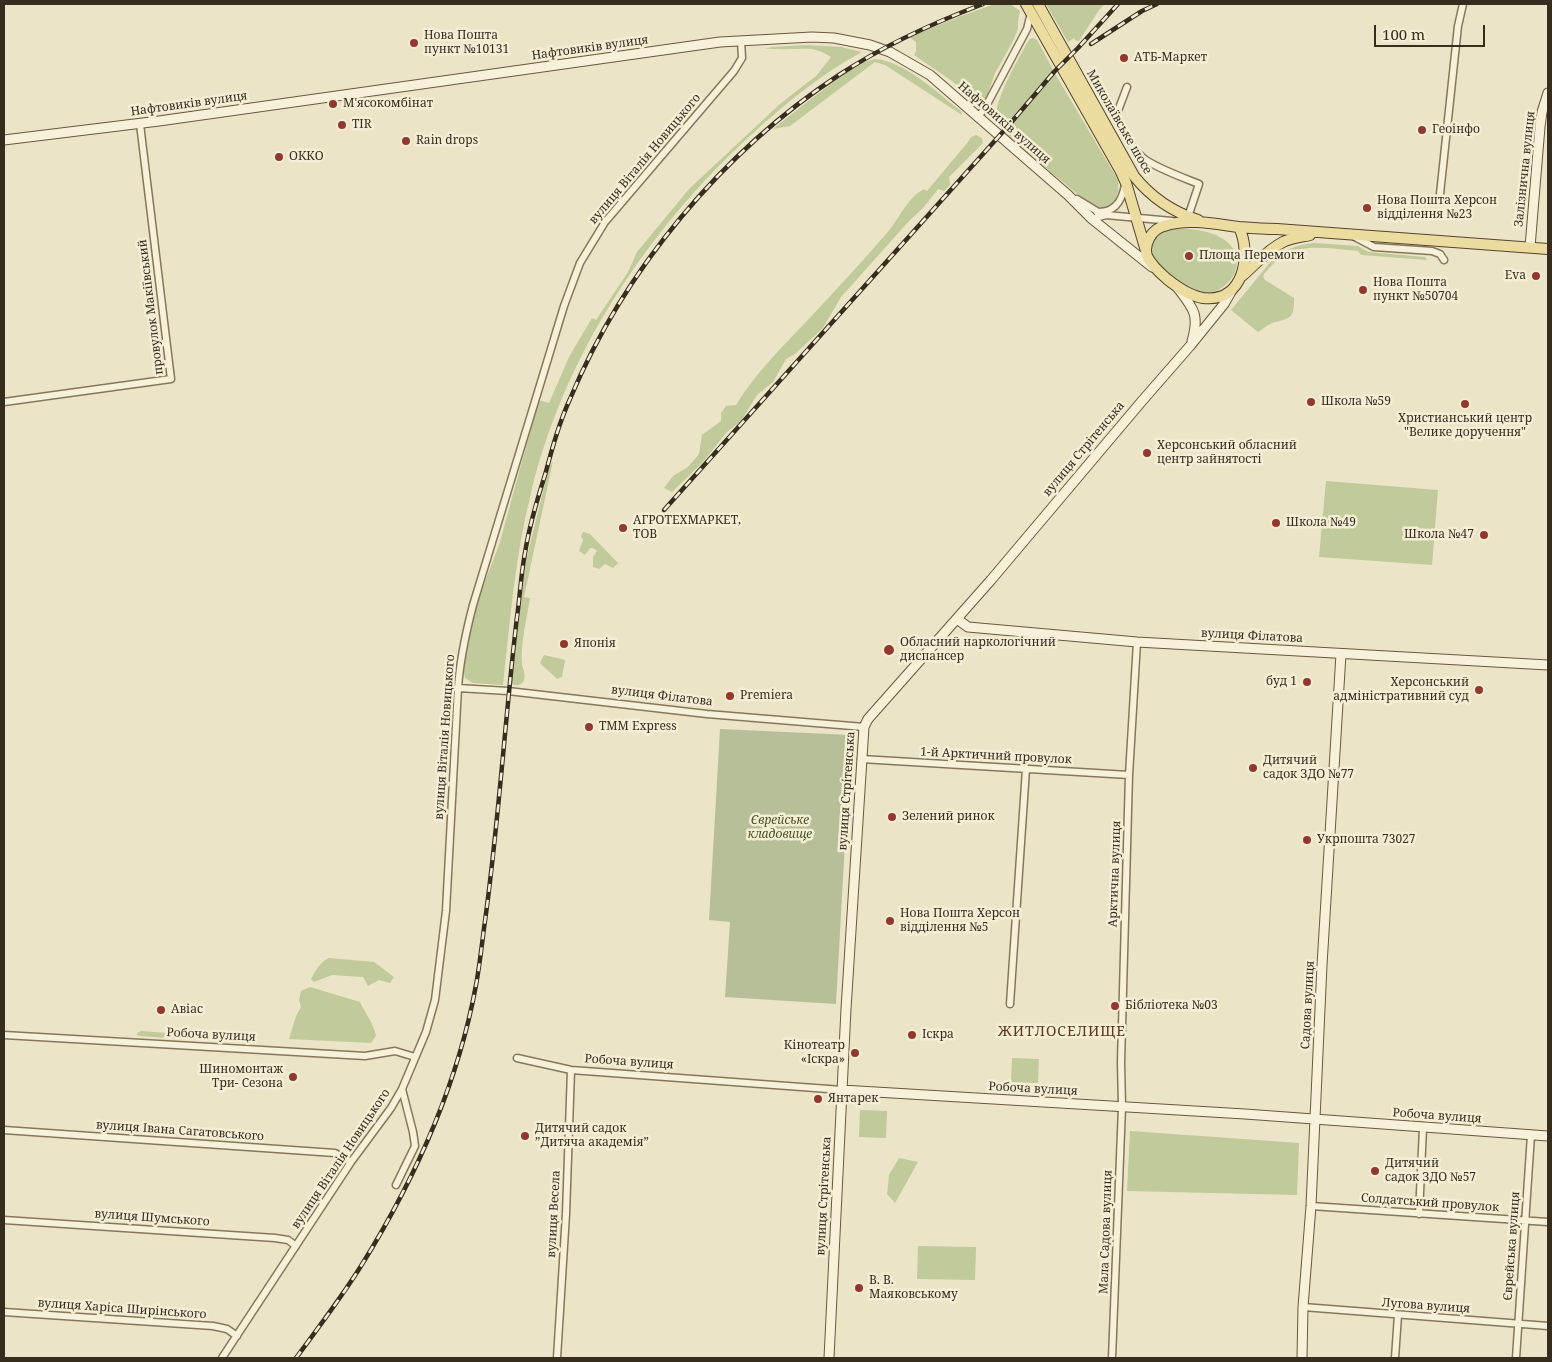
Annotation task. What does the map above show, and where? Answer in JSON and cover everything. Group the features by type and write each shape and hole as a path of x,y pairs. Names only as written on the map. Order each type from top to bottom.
{"main road":[{"name":"Миколаївське шосе","path":"1032,7 1120,170 1126,183 1147,255"},
{"name":"Миколаївське шосе","path":"1032,7 1134,176 1148,192 1186,219 1239,227"},
{"path":"1186,219 1155,231 1148,242 1147,255 1160,273 1177,287 1202,298 1213,298 1232,290 1242,276 1272,249 1282,243 1322,233"},
{"path":"1242,276 1245,248 1239,227 1548,249"}],"street":[{"path":"1440,194 1458,26 1463,4"},
{"path":"978,116 984,110 1027,29 1032,7"},
{"name":"Нафтовиків вулиця","path":"4,140 140,124 720,42 812,37 834,38 870,45 890,52 924,72 978,116 1068,195 1095,215 1160,273"},
{"name":"вулиця Віталія Новицького","path":"222,1358 351,1162 402,1089 426,1032 435,1000 446,910 460,661 473,604 564,306 580,263 605,222 739,65 742,58 741,41"},
{"path":"1095,215 1135,219 1186,219 1199,184 1143,158 1127,138 1116,116 1127,87"},
{"name":"Залізнична вулиця","path":"1530,248 1540,127 1548,93"},
{"name":"провулок Макіївський","path":"4,402 171,379 140,124"},
{"path":"1095,215 1114,208 1121,199 1126,183"},
{"path":"1352,235 1374,247 1432,251 1440,254 1444,260"},
{"name":"вулиця Стрітенська","path":"1177,287 1193,309 1196,317 1195,332 1190,346"},
{"name":"вулиця Стрітенська","path":"829,1358 842,1090 864,727 868,719 957,619 1190,346 1224,304 1232,290"},
{"name":"вулиця Філатова","path":"957,619 968,627 1137,642 1548,665"},
{"name":"Арктична вулиця","path":"1122,1107 1120,1062 1129,775 1137,642"},
{"name":"Садова вулиця","path":"1302,1358 1303,1307 1311,1206 1322,965 1341,654"},
{"name":"вулиця Філатова","path":"458,688 508,691 707,714 864,727"},
{"name":"1-й Арктичний провулок","path":"861,759 1129,775"},
{"path":"1010,1004 1026,769"},
{"name":"Робоча вулиця","path":"4,1036 365,1056 395,1051 415,1057"},
{"name":"Робоча вулиця","path":"517,1058 571,1070 842,1090 1315,1119 1548,1136"},
{"name":"вулиця Весела","path":"557,1358 566,1214 571,1070"},
{"path":"396,1185 415,1146 402,1089"},
{"name":"Мала Садова вулиця","path":"1112,1358 1122,1107"},
{"path":"1419,1214 1423,1128"},
{"name":"вулиця Івана Сагатовського","path":"4,1130 335,1153 351,1162"},
{"name":"Єврейська вулиця","path":"1516,1358 1530,1135"},
{"name":"Солдатський провулок","path":"1311,1206 1548,1222"},
{"name":"вулиця Шумського","path":"4,1220 276,1238 288,1240 296,1246"},
{"name":"Лугова вулиця","path":"1303,1307 1548,1326"},
{"name":"вулиця Харіса Ширінського","path":"4,1312 213,1326 227,1329 237,1336"},
{"path":"1395,1358 1398,1315"}],"green space":[{"path":"995,4 1010,4 1020,11 1018,29 995,73 987,97 983,101 976,103 952,81 914,55 916,42 909,37"},
{"path":"1046,4 1105,4 1079,41 1074,38 1068,42"},
{"path":"1033,38 1037,40 1118,180 1117,198 1111,206 1106,208 1093,207 1005,134 1011,127 1006,123 1001,129 998,124 996,115 1000,97 1013,68 1027,43"},
{"path":"807,45 841,47 862,52 818,79 791,100 714,171 678,211 645,253 615,297 588,344 565,392 546,442 531,493 525,517 514,589 503,685 473,683 465,678 464,672 469,639 479,597 499,545 539,400 549,403 569,357 592,318 596,320 628,272 637,252 689,189 780,104 817,75 831,57 820,51 810,49 764,49"},
{"path":"875,59 887,61 920,79 961,111 962,115 885,65 875,62 790,126 773,129 849,71"},
{"path":"976,135 982,138 983,143 949,177 950,185 944,191 938,189 923,208 841,297 823,328 795,354 786,359 773,382 757,395 741,421 727,432 703,462 672,492 664,488 673,476 688,467 699,454 702,435 721,421 721,413 726,406 736,405 768,362 877,244 913,197 924,189 927,191 971,137"},
{"path":"1166,228 1205,231 1226,241 1234,250 1237,261 1230,281 1211,293 1199,293 1187,289 1180,284 1160,266 1152,251 1153,239"},
{"path":"1314,243 1358,246 1368,252 1425,257 1427,260 1361,255 1358,251 1330,248 1311,248 1293,251 1278,259 1263,277 1294,298 1293,312 1289,317 1271,324 1258,332 1231,310 1272,260 1292,248"},
{"path":"553,461 524,597 530,598 522,649 522,665 525,678 522,683 515,685 511,684 526,561 549,467"},
{"path":"1326,481 1438,490 1432,565 1319,557"},
{"path":"583,532 590,534 618,563 613,568 605,564 599,569 593,567 593,557 597,551 593,548 590,548 585,555 579,551 583,540 581,536"},
{"path":"544,655 565,660 562,677 557,679 540,663"},
{"name":"Єврейське кладовище","path":"720,729 851,735 836,1004 725,997 730,922 709,920"},
{"path":"329,958 374,962 394,977 390,983 379,980 368,986 363,977 332,975 314,982 311,979 317,969"},
{"path":"310,987 360,1002 375,1032 376,1036 371,1043 289,1039 296,1016 301,1007 299,1000 301,991"},
{"path":"141,1031 181,1034 184,1038 137,1035"},
{"path":"1012,1058 1039,1059 1038,1083 1011,1082"},
{"path":"860,1110 887,1111 886,1138 859,1137"},
{"path":"1130,1131 1299,1143 1297,1195 1127,1191"},
{"path":"899,1158 918,1162 895,1203 887,1194 889,1175"},
{"path":"918,1246 976,1247 975,1280 917,1279"}],"railway":[{"path":"296,1358 353,1278 399,1200 432,1131 458,1059 468,1022 480,961 490,883 522,569 531,523 559,427 592,351 618,305 648,260 717,177 755,140 796,106 856,64 909,36 983,4"},
{"path":"664,510 1009,125 1054,72 1118,4"},
{"path":"1091,44 1142,11 1157,4"}],"place":[{"name":"Нова Пошта пункт №10131","path":"414,43"},
{"name":"АТБ-Маркет","path":"1124,58"},
{"name":"М'ясокомбінат","path":"333,104"},
{"name":"TIR","path":"342,125"},
{"name":"Геоінфо","path":"1422,130"},
{"name":"Rain drops","path":"406,141"},
{"name":"ОККО","path":"279,157"},
{"name":"Нова Пошта Херсон відділення №23","path":"1367,208"},
{"name":"Площа Перемоги","path":"1189,256"},
{"name":"Eva","path":"1536,276"},
{"name":"Нова Пошта пункт №50704","path":"1363,290"},
{"name":"Школа №59","path":"1311,402"},
{"name":"Христианський центр \"Велике доручення\"","path":"1465,404"},
{"name":"Херсонський обласний центр зайнятості","path":"1147,453"},
{"name":"Школа №49","path":"1276,523"},
{"name":"АГРОТЕХМАРКЕТ, ТОВ","path":"623,528"},
{"name":"Школа №47","path":"1484,535"},
{"name":"Японія","path":"564,644"},
{"name":"Обласний наркологічний диспансер","path":"889,650"},
{"name":"буд 1","path":"1307,682"},
{"name":"Херсонський адміністративний суд","path":"1479,690"},
{"name":"Premiera","path":"730,696"},
{"name":"TMM Express","path":"589,727"},
{"name":"Дитячий садок ЗДО №77","path":"1253,768"},
{"name":"Зелений ринок","path":"892,817"},
{"name":"Укрпошта 73027","path":"1307,840"},
{"name":"Нова Пошта Херсон відділення №5","path":"890,921"},
{"name":"Бібліотека №03","path":"1115,1006"},
{"name":"Авіас","path":"161,1010"},
{"name":"Іскра","path":"912,1035"},
{"name":"Кінотеатр «Іскра»","path":"855,1053"},
{"name":"Шиномонтаж Три- Сезона","path":"293,1077"},
{"name":"Янтарек","path":"818,1099"},
{"name":"Дитячий садок ”Дитяча академія”","path":"525,1136"},
{"name":"Дитячий садок ЗДО №57","path":"1375,1171"},
{"name":"В. В. Маяковському","path":"859,1288"}],"district":[{"name":"ЖИТЛОСЕЛИЩЕ","path":"1062,1032"}]}
